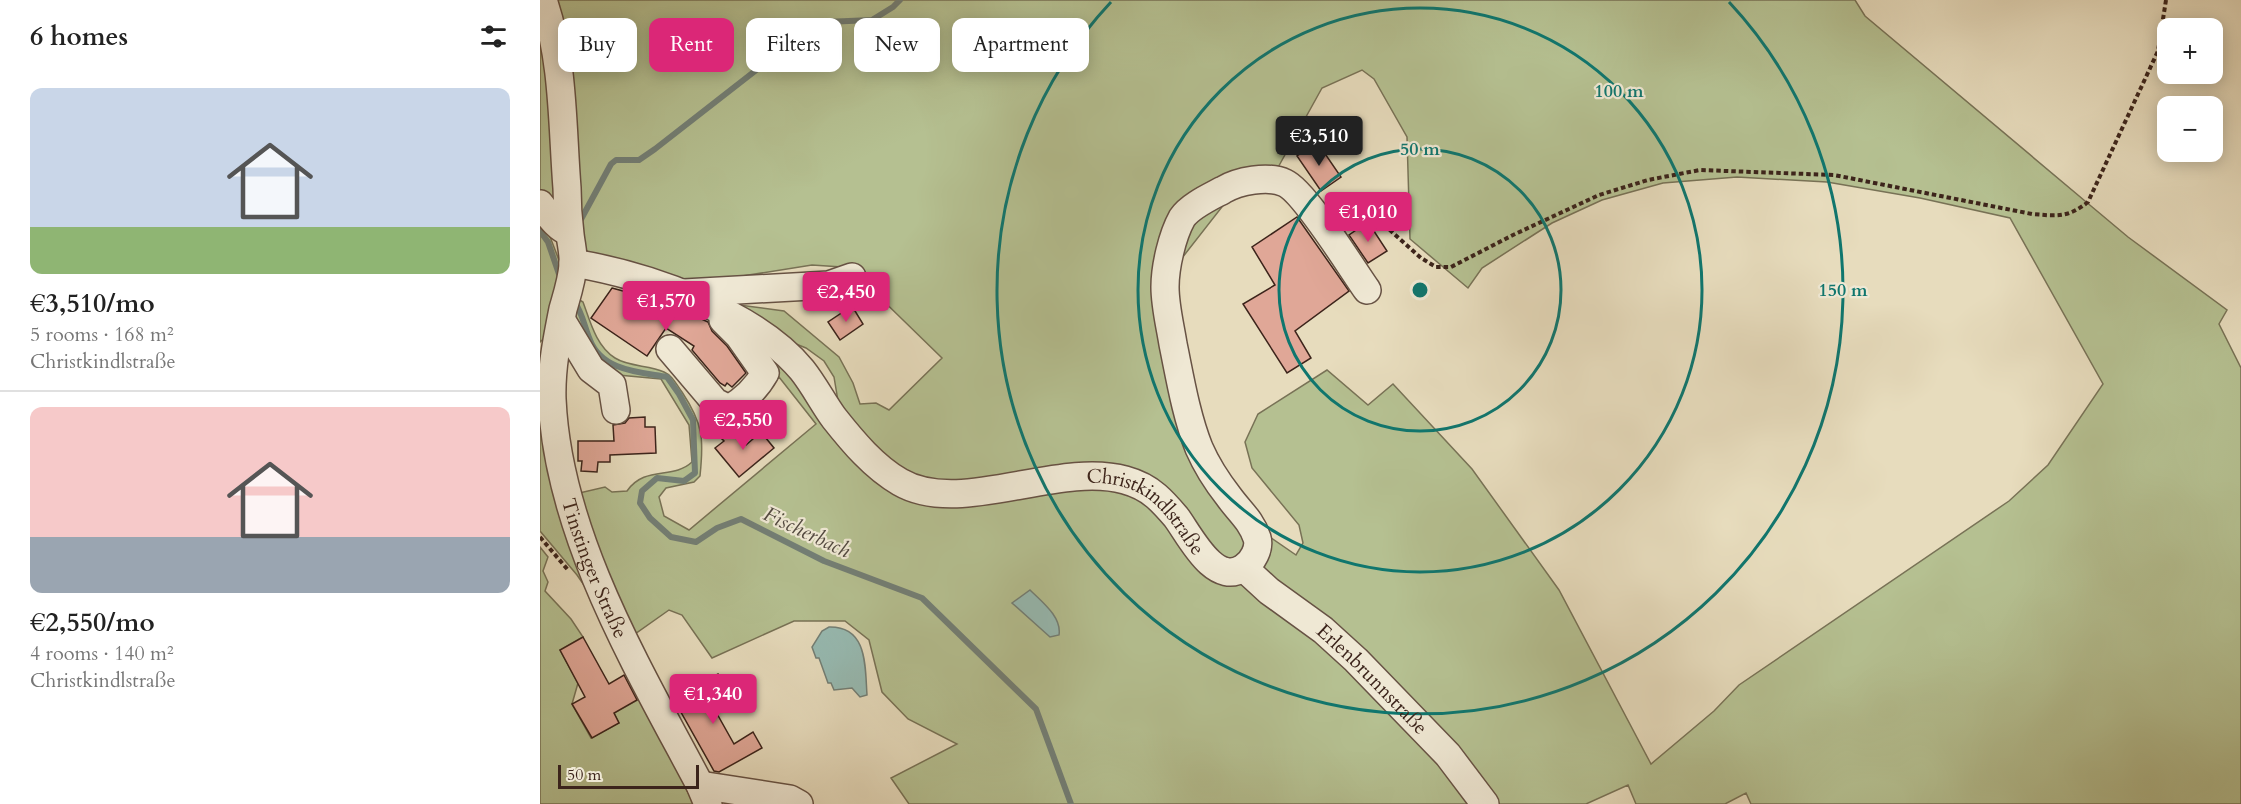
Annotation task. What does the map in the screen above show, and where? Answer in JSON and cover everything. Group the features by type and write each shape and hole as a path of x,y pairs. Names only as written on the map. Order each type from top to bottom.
{"street":[{"path":"543,0 549,17 563,90 572,271"},
{"path":"1244,568 1255,555 1259,543 1251,523 1227,495 1200,449 1181,384 1169,318 1165,288 1168,254 1183,216 1231,185 1263,180 1284,182 1301,194 1367,290"},
{"path":"540,204 564,231 569,232"},
{"name":"Christkindlstraße","path":"572,271 651,282 695,299 757,330 801,369 834,418 873,462 899,482 922,493 950,493 1083,475 1109,475 1131,481 1155,494 1177,519 1194,547 1216,567 1232,572 1244,568"},
{"name":"Tinstinger Straße","path":"572,271 562,317 547,353 563,481 573,517 634,661 704,795"},
{"path":"695,299 829,285 852,277"},
{"path":"670,349 715,402 729,409 742,402 759,384 765,373 739,336 695,299"},
{"path":"562,317 591,369 612,385 616,410"},
{"name":"Erlenbrunnstraße","path":"1244,568 1269,591 1323,630 1356,660 1448,755 1485,804"},
{"path":"704,795 790,799 799,804"}],"path":[{"path":"1301,194 1342,201 1371,213 1420,258 1436,267 1451,267 1599,195 1648,180 1700,170 1834,175 2032,214 2060,216 2075,212 2088,202 2158,51 2166,0"}],"green space":[{"path":"551,0 1855,0 1865,16 2128,237 2227,310 2219,324 2241,368 2241,804 1751,804 1746,793 1725,804 1636,804 1628,785 1586,804 909,804 891,778 957,744 908,719 882,692 869,640 845,621 794,621 712,658 682,615 669,610 632,636 575,494 605,487 612,492 627,491 642,478 684,467 692,462 689,425 661,379 618,375 607,371 572,324 578,299 583,302 594,333 608,353 621,361 667,374 674,380 689,403 698,423 702,441 700,476 694,482 666,488 659,497 664,516 689,530 816,424 779,377 774,380 734,325 840,413 834,377 824,361 806,348 771,334 724,303 784,311 839,357 853,383 860,404 876,403 889,410 942,358 864,282 842,267 812,265 686,285 596,262 582,245 560,72 637,72 637,18 558,18 558,55","holes":["1362,70 1374,79 1407,137 1410,239 1468,288 1482,268 1552,223 1602,200 1663,183 1737,177 1827,182 1920,198 2010,218 2103,384 2048,465 2009,501 1739,685 1714,711 1651,764 1559,590 1472,469 1393,384 1368,405 1327,370 1258,414 1245,442 1252,468 1299,525 1303,543 1296,555 1264,533 1204,438 1175,287 1182,258 1232,194 1276,171 1322,88"]},
{"path":"540,18 548,67 555,212 540,195"},
{"path":"540,221 549,234 562,268 548,335 540,342"},
{"path":"540,358 543,359 595,601 577,575 540,531"},
{"path":"540,547 548,557 543,571 548,582 545,591 571,619 583,637 560,650 578,683 572,704 591,738 619,723 614,713 639,699 645,699 700,804 540,804"}],"water":[{"path":"1030,590 1054,616 1059,635 1050,637 1012,603"},
{"path":"829,627 842,628 858,641 864,661 867,695 860,697 852,688 834,690 831,683 828,683 819,658 816,658 812,647 822,631"}],"building":[{"path":"1317,142 1341,177 1321,191 1297,156"},
{"path":"1297,217 1349,291 1295,331 1311,358 1287,373 1243,304 1275,285 1252,247"},
{"path":"1368,222 1387,251 1368,263 1349,235"},
{"path":"612,288 634,294 672,319 680,309 708,322 712,331 727,346 746,373 732,387 727,383 725,386 692,350 694,346 666,328 647,356 591,318"},
{"path":"852,306 863,324 840,340 828,322"},
{"path":"645,417 645,427 655,427 656,453 610,455 610,462 598,462 597,472 581,471 582,461 578,461 578,441 614,441 613,425 625,423 629,418"},
{"path":"733,429 746,445 761,432 774,448 739,477 715,448 724,441 721,438"},
{"path":"583,637 609,684 624,675 637,700 614,713 619,723 592,738 572,704 585,697 560,650"},
{"path":"718,674 729,693 711,703 734,744 753,732 762,748 719,772 714,771 673,698"}],"waterway":[{"path":"579,223 611,164 616,160 639,160 805,32 825,22 872,20 900,0"},
{"name":"Fischerbach","path":"540,231 548,242 560,277"},
{"name":"Fischerbach","path":"574,301 590,340 603,358 623,368 667,377 693,420 695,473 684,481 657,478 642,491 640,503 650,518 671,537 696,542 717,528 741,519 824,561 922,598 1036,709 1071,804"}]}
